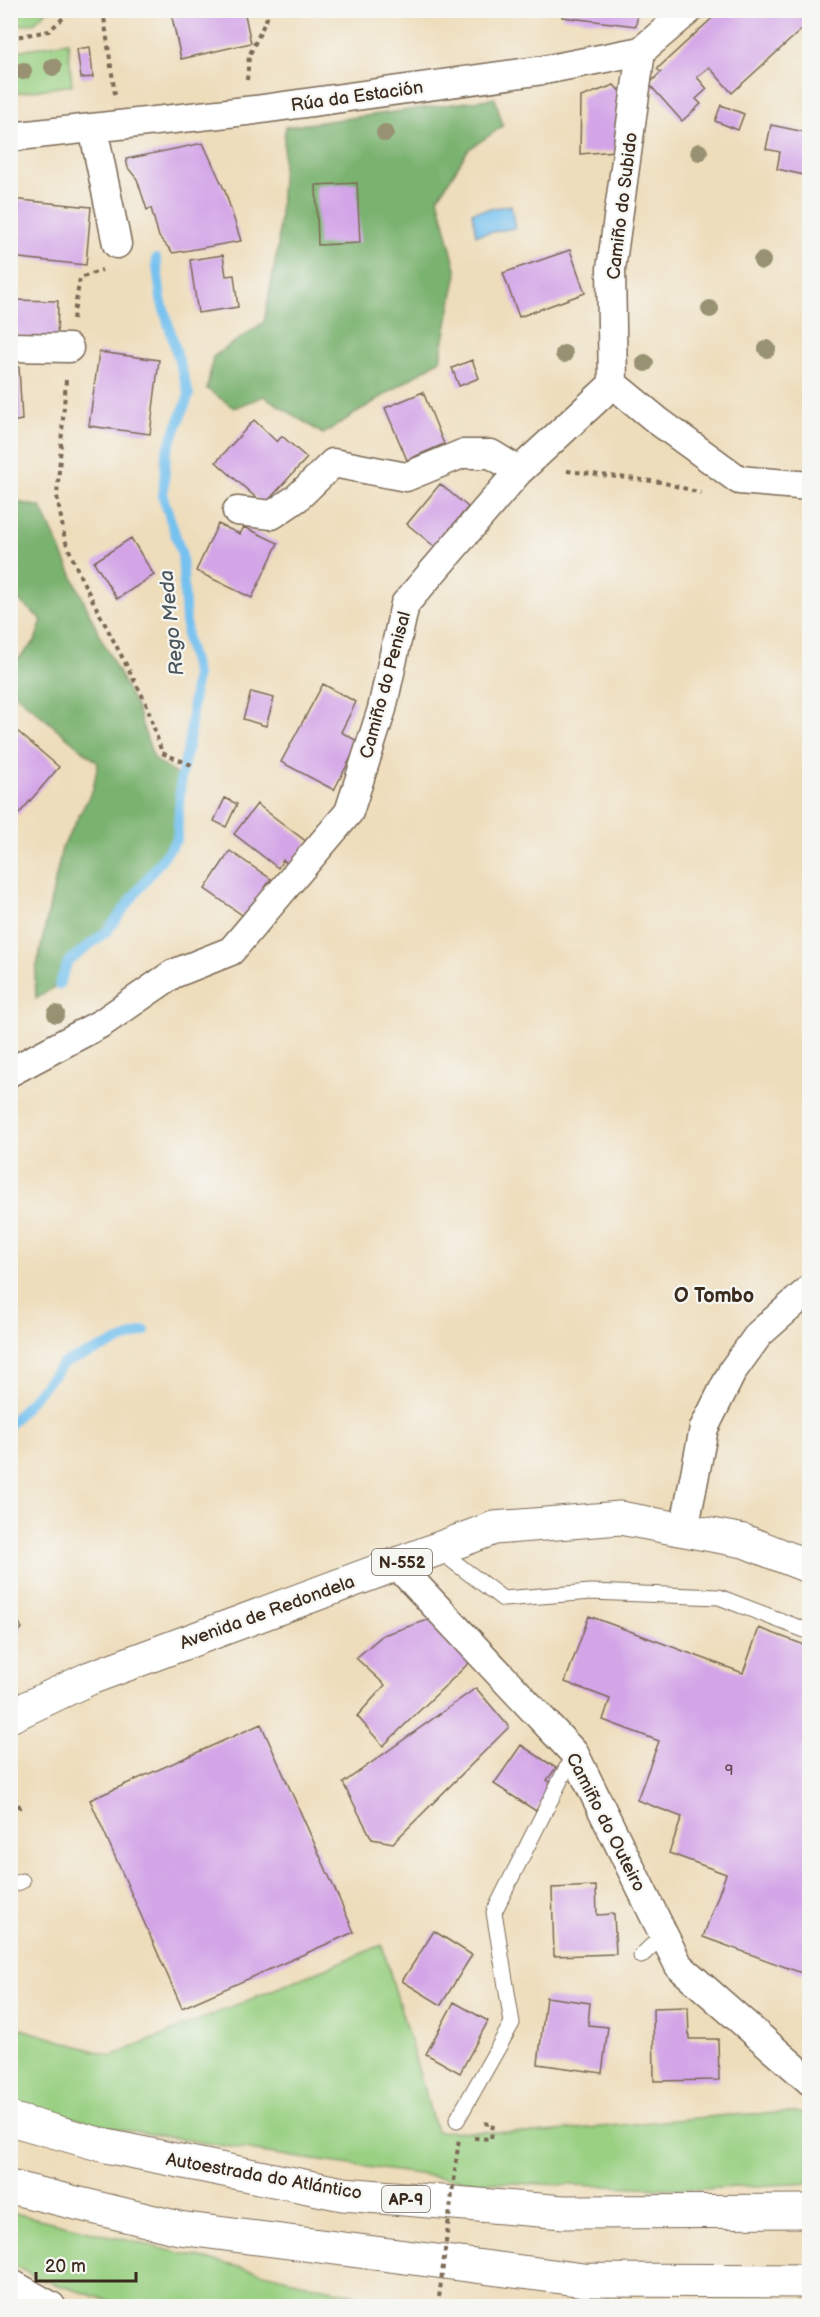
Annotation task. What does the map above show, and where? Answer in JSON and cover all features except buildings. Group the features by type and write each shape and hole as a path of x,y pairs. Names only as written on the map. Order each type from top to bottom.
{"highway":[{"name":"Avenida de Redondela","path":"10,1716 90,1678 494,1527 620,1518 744,1541 810,1567"},
{"name":"Autoestrada do Atlántico","path":"10,2119 106,2146 343,2194 564,2212 810,2211"},
{"path":"10,2187 179,2228 584,2280 810,2281"}],"street":[{"name":"Rúa da Estación","path":"10,137 255,110 544,70 641,51 689,10"},
{"name":"Camiño do Subido","path":"613,384 611,269 641,51"},
{"path":"106,127 117,244"},
{"path":"10,347 69,348"},
{"path":"613,384 658,421 739,480 810,486"},
{"name":"Camiño do Penisal","path":"10,1072 102,1023 173,974 231,951 349,812 382,709 405,604 519,471 613,384"},
{"path":"237,511 272,515 297,498 333,463 406,477 462,454 491,454 519,471"},
{"path":"684,1530 704,1428 733,1370 759,1334 810,1289"},
{"name":"Camiño do Outeiro","path":"396,1564 574,1753 679,1966 810,2081"},
{"path":"10,2283 51,2307"}],"lane":[{"path":"436,1549 503,1599 591,1592 719,1597 810,1632"},
{"path":"457,2120 512,2023 494,1912 574,1753"},
{"path":"641,1956 663,1935"}],"path":[{"path":"10,38 49,31 72,10"},
{"path":"103,10 106,127"},
{"path":"255,110 246,90 249,56 267,18 266,10"},
{"path":"117,244 118,264 80,278 69,348 57,496 65,540 81,578 146,703 162,753 194,766"},
{"path":"557,472 599,473 661,482 697,493"},
{"path":"10,1788 20,1808 10,1812"},
{"path":"438,2307 459,2138"}],"green space":[{"path":"11,10 47,11 34,23 11,27"},
{"path":"68,42 72,85 11,94 11,52"},
{"path":"495,98 503,126 468,150 438,198 457,273 440,360 323,434 264,396 234,408 207,389 213,357 264,322 278,247 285,127"},
{"path":"12,501 41,507 98,632 136,707 154,759 181,778 177,839 108,930 68,962 62,982 36,999 35,975 62,848 93,789 98,763 13,692 11,667 35,641 42,620 11,594"},
{"path":"382,1945 436,2131 535,2133 729,2115 809,2112 809,2183 700,2189 477,2182 300,2158 107,2127 11,2101 11,2026 112,2056"},
{"path":"10,2212 389,2303 424,2306 126,2306 39,2279 11,2264"}],"water":[{"path":"511,205 515,228 476,235 472,212"}],"waterway":[{"name":"Rego Meda","path":"59,985 68,962 108,930 177,839 181,778 189,741 196,674 187,639 182,555 163,497 166,454 189,395 161,299 156,259"},
{"name":"Rego Meda","path":"10,1424 64,1363 145,1331"}],"district":[{"name":"O Tombo","path":"714,1295"}]}
